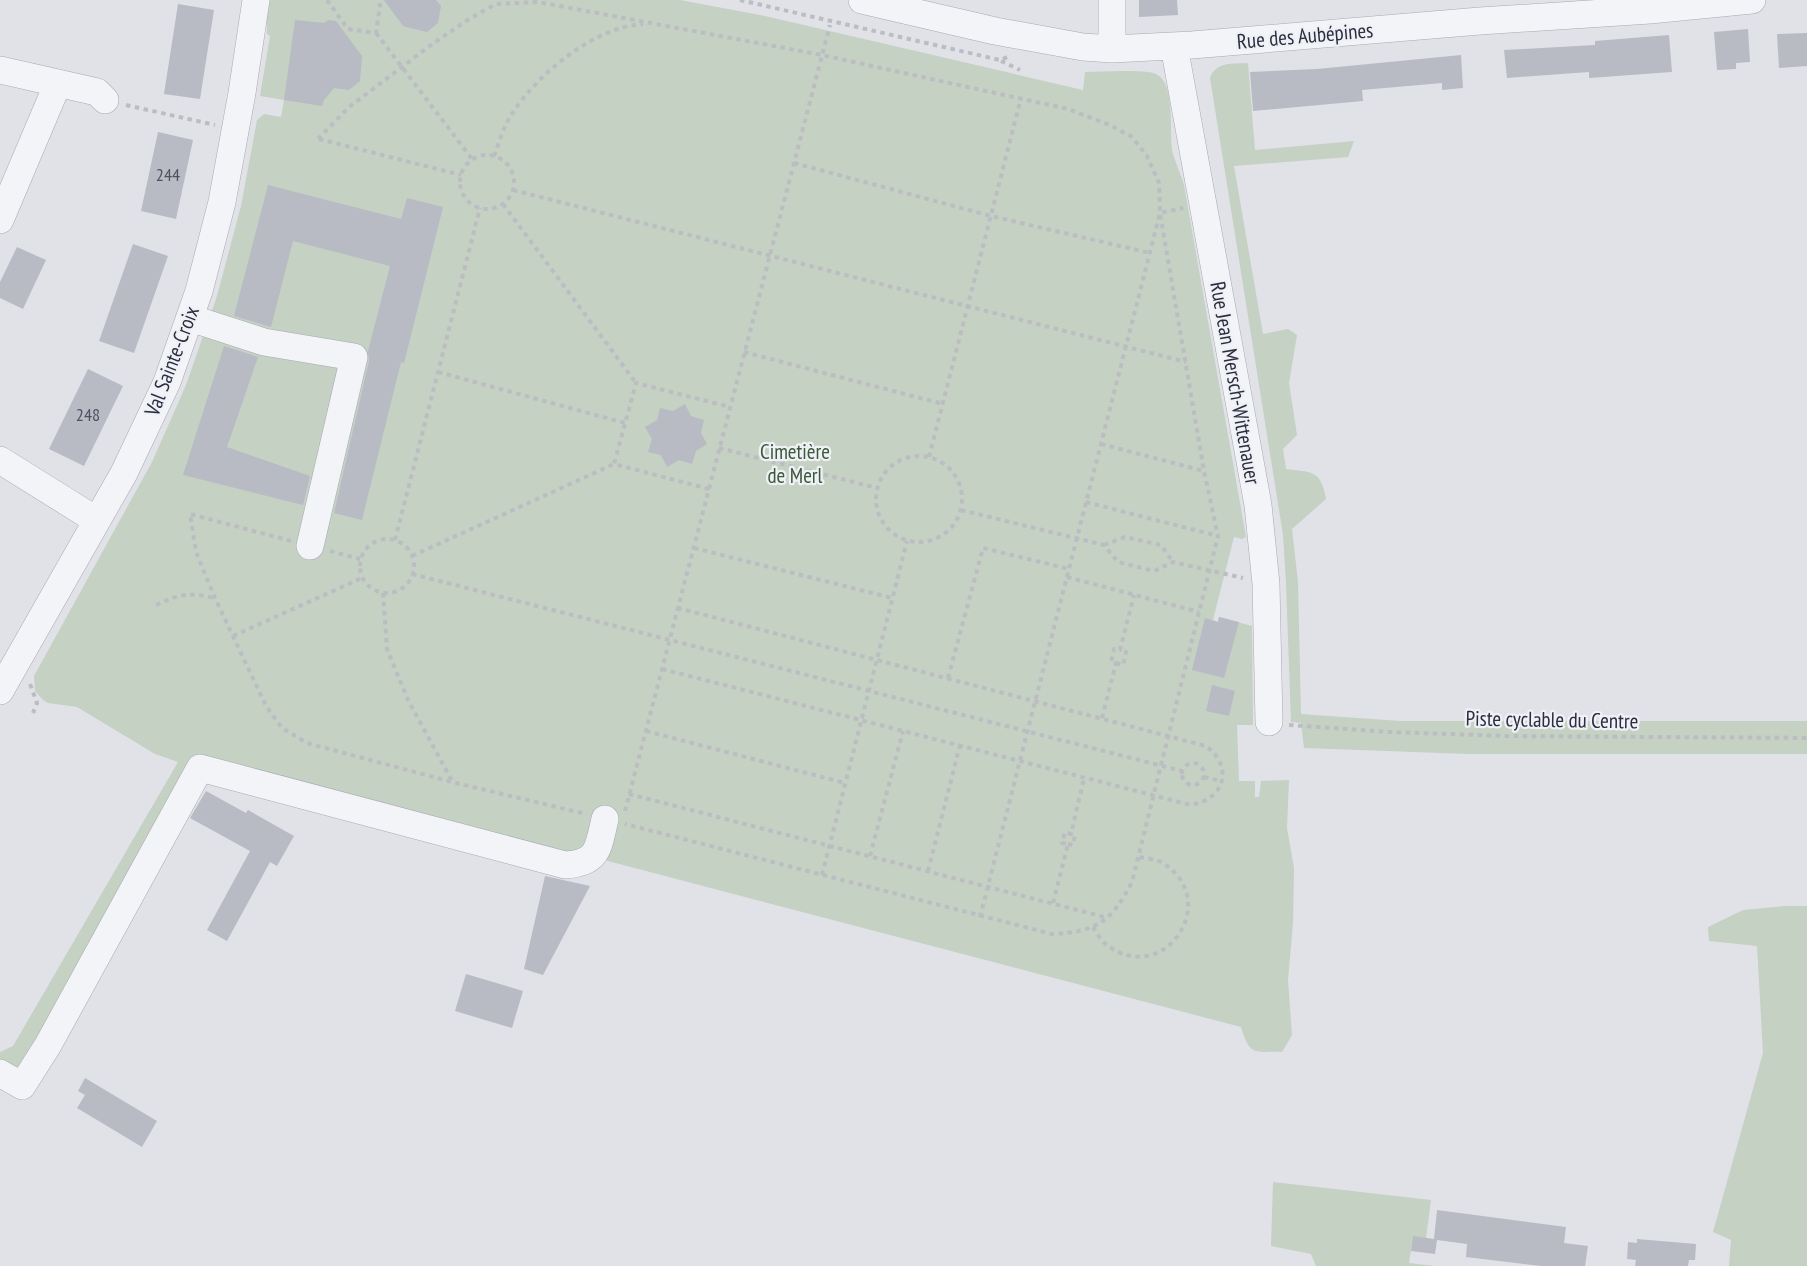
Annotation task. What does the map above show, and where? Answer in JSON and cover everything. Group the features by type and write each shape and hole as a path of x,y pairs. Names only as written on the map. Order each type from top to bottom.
{"street":[{"name":"Val Sainte-Croix","path":"0,691 124,473 167,382 199,291 222,202 236,130 256,0"},
{"name":"Rue des Aubépines","path":"862,0 995,32 1061,44 1112,49 1174,46 1480,11 1650,10 1752,0"},
{"path":"1112,0 1112,49"},
{"name":"Rue Jean Mersch-Wittenauer","path":"1174,46 1258,505 1266,584 1269,722"},
{"path":"0,70 97,92 105,100"},
{"path":"0,220 58,83"},
{"path":"190,318 264,342 354,357 310,546"},
{"path":"0,460 96,520"},
{"path":"0,1073 22,1086 48,1045 200,768 565,865 582,864 596,852 605,819"}],"path":[{"path":"327,0 348,29 376,33"},
{"path":"376,0 380,5 376,33 472,160"},
{"path":"461,175 318,139 348,108 459,26 496,4 538,2 822,55 1068,109 1110,125 1131,137 1147,156 1159,183 1160,213 1204,471 1218,536 1132,882 1121,903 1109,918 1093,927 1072,933 1052,934 622,823 744,352 770,256 822,55 830,25"},
{"path":"494,156 509,119 529,90 563,58 603,36 632,25 651,24"},
{"path":"1000,60 1020,70"},
{"path":"929,457 1021,98"},
{"path":"105,100 236,130"},
{"path":"486,155 494,156 502,159 513,172 513,190 503,204 488,209 480,208 466,199 462,192 461,175 472,160 486,155"},
{"path":"794,163 991,216 1150,253"},
{"path":"513,190 1186,362"},
{"path":"503,204 636,383 730,407"},
{"path":"1160,213 1188,207"},
{"path":"395,540 480,208"},
{"path":"980,917 1160,213"},
{"path":"744,352 943,404"},
{"path":"438,372 625,423"},
{"path":"614,464 636,383"},
{"path":"1101,444 1204,471"},
{"path":"719,448 877,488"},
{"path":"916,456 929,457 942,462 952,471 960,490 961,510 946,533 934,540 921,543 907,541 895,536 878,515 877,488 891,466 903,459 916,456"},
{"path":"412,556 614,464 709,489"},
{"path":"1086,502 1218,536"},
{"path":"961,510 1104,545 1125,537 1161,545 1173,562"},
{"path":"360,559 190,514 196,552 215,598 266,706 282,728 307,742 452,782 605,819"},
{"path":"378,540 395,540 402,544 412,556 414,565 412,574 409,581 398,591 383,593 374,590 362,578 360,559 370,545 378,540"},
{"path":"822,875 907,541"},
{"path":"1104,545 1118,562 1145,569 1154,571 1173,562 1266,584"},
{"path":"693,548 892,598"},
{"path":"948,678 983,548 1069,569"},
{"path":"412,574 1182,771"},
{"path":"1067,577 1199,612"},
{"path":"233,636 362,578"},
{"path":"383,593 387,649 408,699 452,782"},
{"path":"156,605 174,596 195,594 215,598"},
{"path":"1120,650 1134,595"},
{"path":"662,669 1191,805 1202,803 1213,797 1220,787 1223,776 1221,764 1215,753 1206,746 678,608"},
{"path":"1114,649 1126,652 1123,665 1116,663 1111,662 1114,649"},
{"path":"1102,717 1116,663"},
{"name":"Piste cyclable du Centre","path":"1297,725 1390,732 1507,736 1807,738"},
{"path":"870,856 903,730"},
{"path":"646,731 845,783"},
{"path":"928,871 960,745"},
{"path":"1196,763 1203,768 1204,777 1199,784 1190,785 1183,780 1182,771 1187,765 1196,763"},
{"path":"1204,777 1221,781"},
{"path":"1053,903 1068,844 1062,843 1065,832 1071,834 1084,778"},
{"path":"629,794 1109,918"},
{"path":"1093,927 1106,945 1124,955 1145,957 1165,949 1180,934 1188,914 1187,893 1176,874 1159,861 1138,857"}],"green space":[{"name":"Cimetière de Merl","path":"267,0 680,0 765,16 1083,90 1085,72 1150,72 1163,80 1169,99 1173,154 1184,185 1246,537 1242,539 1234,537 1213,620 1218,622 1219,617 1252,626 1253,725 1237,725 1239,781 1255,781 1255,797 1259,797 1261,781 1289,780 1287,828 1294,868 1293,923 1288,980 1292,1035 1282,1052 1254,1050 1247,1043 1241,1027 608,861 596,852 569,852 199,759 22,1065 9,1069 0,1064 0,1052 13,1046 178,762 155,754 77,707 48,703 35,691 34,676 152,462 186,385 217,296 241,206 257,120 264,114 281,117 284,100 260,96 270,36 267,34"},
{"path":"1248,63 1255,150 1354,141 1348,157 1234,166 1263,334 1288,329 1297,335 1289,383 1297,435 1283,449 1286,469 1314,474 1321,482 1326,499 1292,529 1298,582 1301,714 1400,721 1807,721 1807,754 1468,754 1304,748 1301,723 1291,722 1283,535 1210,78 1221,66"},
{"path":"1807,906 1807,1266 1729,1266 1731,1240 1713,1232 1763,1053 1757,946 1709,941 1708,927 1743,910"},
{"path":"1273,1182 1431,1200 1426,1238 1413,1237 1409,1263 1435,1266 1316,1266 1311,1254 1271,1246"}],"building":[{"path":"384,0 436,0 441,6 438,23 427,32 403,26"},
{"path":"1139,0 1177,0 1178,15 1139,17"},
{"path":"178,4 214,10 200,99 164,94"},
{"path":"295,20 324,23 328,20 336,21 362,56 360,81 349,90 334,88 322,106 284,100"},
{"path":"1748,29 1750,62 1736,63 1736,69 1717,70 1714,32"},
{"path":"1807,33 1807,66 1779,68 1777,34"},
{"path":"1669,35 1672,72 1589,78 1589,72 1507,78 1504,50 1595,45 1595,41"},
{"path":"1461,55 1463,88 1442,90 1442,83 1362,90 1363,101 1253,111 1250,72 1317,69"},
{"path":"158,132 193,140 176,219 141,211"},
{"path":"268,185 401,219 407,198 443,207 404,363 401,362 362,520 334,513 369,361 368,351 390,266 293,241 271,327 234,316"},
{"path":"133,244 168,256 134,353 99,341"},
{"path":"17,247 46,260 23,309 0,298 0,282"},
{"path":"224,346 258,357 227,447 310,476 303,505 183,475"},
{"path":"88,369 123,386 84,466 49,449"},
{"path":"685,404 691,416 704,420 701,433 707,444 696,451 692,464 679,460 667,467 661,455 648,452 652,439 645,427 657,420 660,408 673,411"},
{"path":"1219,617 1239,622 1224,678 1192,670 1205,618 1218,622"},
{"path":"1212,685 1235,691 1229,716 1206,711"},
{"path":"206,791 246,813 248,810 294,836 277,866 270,862 227,941 207,930 250,851 190,818"},
{"path":"545,876 590,886 543,975 524,969"},
{"path":"466,974 523,991 512,1028 455,1011"},
{"path":"85,1078 157,1121 142,1147 77,1108 85,1095 78,1091"},
{"path":"1437,1210 1566,1227 1564,1243 1588,1246 1585,1266 1541,1266 1466,1257 1467,1244 1437,1240 1435,1254 1411,1251 1413,1236 1434,1239"},
{"path":"1637,1239 1696,1244 1695,1260 1689,1260 1688,1266 1635,1266 1636,1260 1627,1259 1628,1242 1637,1243"}]}
